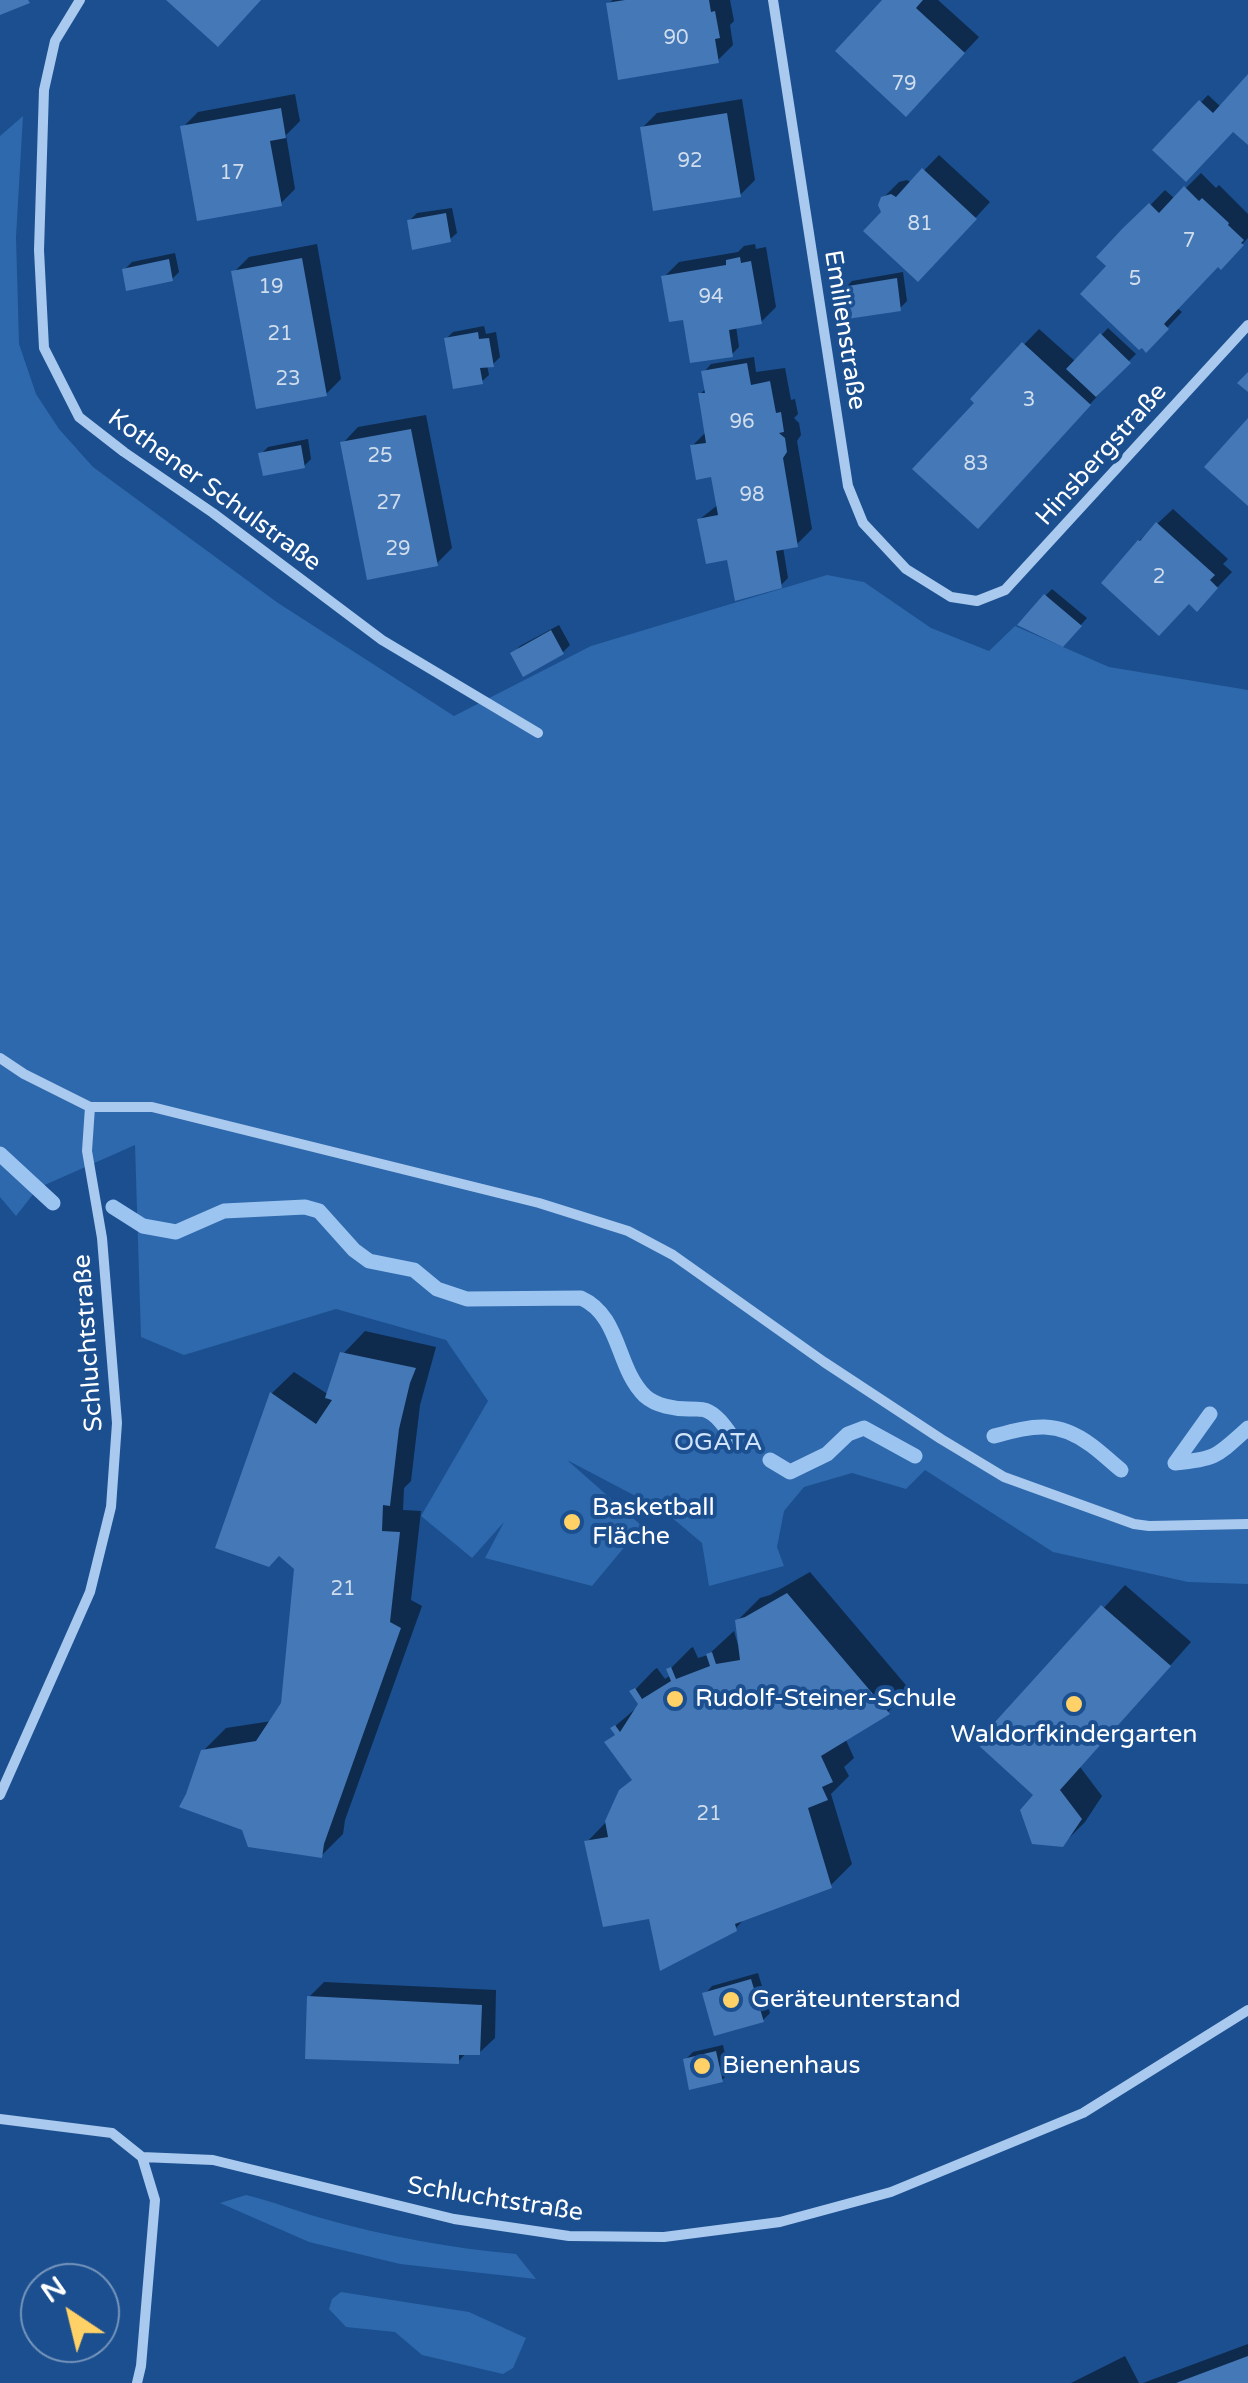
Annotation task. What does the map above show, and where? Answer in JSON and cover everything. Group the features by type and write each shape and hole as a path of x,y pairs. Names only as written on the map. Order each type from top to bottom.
{"street":[{"name":"Kothener Schulstraße","path":"80,0 55,41 44,90 39,250 44,348 78,417 382,640 538,733"},
{"name":"Emilienstraße","path":"773,0 848,486 863,523 906,569 951,598 977,601"},
{"name":"Hinsbergstraße","path":"977,601 1005,590 1248,324"},
{"path":"0,1058 90,1107 152,1108 539,1202 628,1231 673,1255 824,1362 1004,1477 1134,1524 1248,1524"},
{"name":"Schluchtstraße","path":"0,1795 90,1592 111,1507 117,1424 102,1238 87,1151 90,1107"},
{"name":"Schluchtstraße","path":"0,2119 112,2133 142,2157 214,2160 454,2219 569,2236 664,2237 780,2222 891,2192 1083,2113 1248,2010"},
{"path":"136,2383 142,2366 155,2200 142,2157"}],"green space":[{"name":"OGATA","path":"23,116 16,237 19,344 36,394 59,429 93,467 278,603 454,716 591,646 827,575 864,582 931,628 989,651 1015,626 1109,667 1248,690 1248,1584 1188,1582 1053,1552 925,1470 906,1489 852,1473 804,1487 784,1511 777,1547 784,1566 709,1586 702,1543 664,1511 567,1460 642,1526 592,1586 485,1558 504,1522 472,1558 421,1516 488,1401 446,1340 336,1309 184,1355 141,1337 135,1145 38,1188 16,1216 0,1197 0,136"},
{"path":"246,2195 393,2236 516,2254 536,2279 400,2264 309,2242 220,2203"},
{"path":"341,2292 469,2312 526,2338 513,2368 503,2374 422,2355 395,2332 346,2327 329,2309 332,2299"}],"building":[{"path":"0,0 28,0 30,3 0,15"},
{"path":"166,0 261,0 218,47"},
{"path":"709,0 720,38 715,39 719,63 618,80 606,3"},
{"path":"882,0 923,0 916,8 965,53 906,117 835,51"},
{"path":"1248,74 1248,145 1233,132 1186,182 1152,150 1199,100 1213,113"},
{"path":"281,108 286,138 270,141 282,206 197,221 180,126"},
{"path":"727,113 741,197 653,211 640,127"},
{"path":"922,168 977,219 918,282 863,231 881,212 881,197 896,197"},
{"path":"1184,186 1229,223 1244,245 1164,324 1169,329 1146,353 1080,294 1106,266 1096,257 1122,229 1149,203 1159,213"},
{"path":"446,213 451,242 412,250 407,220"},
{"path":"740,257 741,263 751,261 762,324 729,330 733,357 690,363 683,320 669,322 661,276 726,265 726,260"},
{"path":"302,258 327,396 256,409 231,271"},
{"path":"169,259 173,281 126,291 122,269"},
{"path":"897,278 901,311 847,319 842,287"},
{"path":"478,332 479,339 489,338 494,367 480,368 483,384 453,389 444,338"},
{"path":"1100,333 1131,363 1096,397 1066,369"},
{"path":"1022,342 1091,405 978,529 912,469 974,403 970,399"},
{"path":"747,363 751,385 770,381 776,413 781,412 784,432 779,433 785,438 787,452 783,458 798,547 776,551 782,588 735,601 727,560 706,564 697,519 718,515 711,477 696,480 690,445 706,443 698,393 705,393 701,371"},
{"path":"1248,372 1248,392 1237,383"},
{"path":"1248,418 1248,506 1204,467"},
{"path":"411,429 438,566 367,580 340,442"},
{"path":"301,445 305,468 263,476 258,453"},
{"path":"1156,522 1215,575 1210,580 1218,588 1197,612 1189,604 1159,636 1101,583"},
{"path":"1044,594 1082,626 1063,647 1017,625"},
{"path":"551,630 564,654 523,677 510,653"},
{"path":"340,1352 416,1368 399,1429 390,1506 383,1505 382,1531 400,1532 390,1622 401,1628 322,1858 248,1847 242,1830 179,1807 201,1750 256,1741 281,1703 294,1569 279,1556 269,1567 215,1548 270,1392 316,1424 332,1400 325,1398"},
{"path":"787,1593 890,1714 821,1756 833,1782 822,1787 828,1800 808,1808 832,1888 735,1924 737,1931 660,1971 649,1919 603,1927 584,1841 608,1837 605,1821 619,1790 632,1780 604,1742 615,1735 610,1728 615,1725 620,1732 638,1704 629,1691 635,1688 642,1699 671,1681 666,1669 671,1667 676,1679 710,1666 706,1654 712,1652 716,1664 740,1660 735,1620"},
{"name":"Waldorfkindergarten","path":"1101,1605 1171,1666 1060,1790 1082,1819 1063,1847 1032,1844 1020,1810 1033,1795 976,1743"},
{"name":"Geräteunterstand","path":"751,1979 764,2022 714,2036 702,1993"},
{"path":"307,1996 482,2005 480,2055 459,2055 459,2064 305,2059"},
{"name":"Bienenhaus","path":"716,2051 723,2082 689,2090 683,2059"},
{"path":"1248,2356 1248,2383 1176,2383"}],"waterway":[{"path":"0,1154 53,1203"},
{"path":"113,1207 143,1226 176,1232 224,1211 305,1207 319,1211 369,1261 414,1270 437,1289 467,1299 581,1298 604,1317 628,1371 645,1396 666,1406 709,1412 733,1438"},
{"path":"1175,1463 1210,1414"},
{"path":"770,1460 790,1472 827,1454 848,1434 864,1428 915,1456"},
{"path":"994,1436 1055,1428 1078,1437 1121,1470"},
{"path":"1175,1463 1216,1454 1248,1428"}],"place":[{"name":"Basketball Fläche","path":"572,1522"},
{"name":"Rudolf-Steiner-Schule","path":"675,1699"},
{"name":"Waldorfkindergarten","path":"1074,1704"},
{"name":"Geräteunterstand","path":"731,2000"},
{"name":"Bienenhaus","path":"702,2066"}]}
